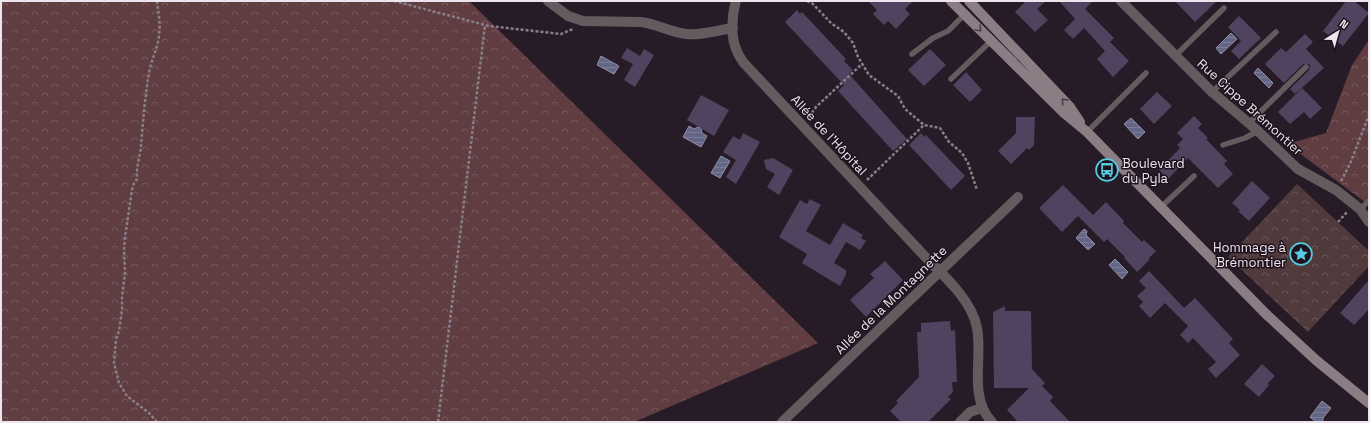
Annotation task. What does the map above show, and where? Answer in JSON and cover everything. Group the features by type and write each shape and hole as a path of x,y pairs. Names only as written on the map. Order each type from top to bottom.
{"main road":[{"path":"952,1 1064,113 1087,132 1266,314 1317,361 1369,403"},
{"path":"969,1 1070,107 1087,132"}],"street":[{"path":"548,1 568,16 583,21 641,22 691,35 733,28"},
{"name":"Allée de l’Hôpital","path":"736,1 733,15 733,39 736,50 743,62 940,272 970,308 977,327 979,396 982,408"},
{"name":"Rue Cippe Brémontier","path":"1121,1 1212,92 1258,131 1298,169 1336,190 1360,210 1369,222"},
{"name":"Allée de la Montagnette","path":"782,422 1018,197"},
{"path":"960,422 970,412 982,408 992,422"}],"lane":[{"path":"1175,56 1224,8"},
{"path":"912,54 933,38 948,31 965,14"},
{"path":"1212,92 1276,32"},
{"path":"951,79 991,41"},
{"path":"1249,123 1306,67"},
{"path":"1087,132 1146,73"},
{"path":"1223,145 1245,138 1258,131"},
{"path":"1161,207 1194,176"},
{"path":"1360,210 1369,202"}],"path":[{"path":"157,1 160,23 159,35 150,63 145,112 142,119 141,149 137,172 138,179 134,183 132,190 125,237 125,273 122,310 119,331 116,339 114,363 119,383 127,396 149,413 157,422"},
{"path":"394,1 485,25 561,34 592,21"},
{"path":"807,1 813,4 831,23 844,32 854,43 858,57 869,75 898,96 905,109 924,125 940,128 949,142 962,153 968,163 977,190"},
{"path":"438,422 485,25"},
{"path":"803,127 816,107 862,64"},
{"path":"1336,190 1350,164 1369,115"},
{"path":"859,187 924,125"}],"green space":[{"path":"1,1 469,1 818,343 634,422 1,422"},
{"path":"1369,40 1369,205 1287,144 1326,133 1352,65"},
{"path":"1297,184 1369,251 1369,266 1308,332 1228,257"}],"water":[{"path":"1231,33 1237,39 1221,54 1216,48"},
{"path":"601,56 619,66 614,74 597,65"},
{"path":"1258,68 1273,83 1269,88 1254,73"},
{"path":"1131,118 1145,132 1138,139 1124,124"},
{"path":"689,126 694,129 698,127 701,128 702,133 707,136 701,147 683,137"},
{"path":"721,156 730,161 720,178 711,173"},
{"path":"1084,229 1087,231 1086,235 1095,244 1088,250 1076,238"},
{"path":"1115,259 1128,272 1122,279 1109,265"},
{"path":"1322,401 1331,408 1323,418 1323,422 1316,422 1310,417"}],"building":[{"path":"868,1 913,1 905,9 910,14 896,29 888,21 884,25 873,14 877,10"},
{"path":"1026,1 1046,1 1037,9 1048,20 1035,32 1015,12"},
{"path":"1059,1 1093,1 1085,9 1114,38 1110,42 1129,61 1113,77 1097,59 1105,51 1084,28 1073,39 1064,30 1075,19"},
{"path":"1175,1 1217,1 1195,22"},
{"path":"1346,1 1354,1 1369,13 1343,46 1323,31"},
{"path":"797,10 800,14 802,12 846,59 844,61 853,70 849,74 907,139 893,151 838,91 844,85 785,22"},
{"path":"1239,16 1261,38 1239,59 1231,51 1241,41 1228,27"},
{"path":"1305,34 1313,42 1306,49 1324,68 1295,94 1290,89 1309,70 1309,64 1303,64 1284,83 1265,64 1281,48 1286,52"},
{"path":"627,48 640,56 644,49 654,55 635,87 624,80 633,64 621,58"},
{"path":"930,49 946,65 924,86 908,70"},
{"path":"966,72 982,90 970,102 953,85"},
{"path":"1302,88 1322,108 1310,119 1304,112 1290,124 1278,112"},
{"path":"1157,92 1172,106 1154,124 1140,109"},
{"path":"701,95 729,110 714,136 687,120"},
{"path":"1194,116 1202,124 1198,128 1208,138 1206,139 1227,161 1224,164 1233,174 1218,188 1188,158 1168,179 1159,170 1180,148 1177,145 1183,139 1177,133"},
{"path":"1016,117 1035,117 1034,145 1029,150 1027,148 1011,164 998,151 1016,133"},
{"path":"743,133 760,142 736,184 726,177 736,160 723,152 733,136 740,140"},
{"path":"921,133 924,137 926,135 965,176 951,190 909,145"},
{"path":"773,158 793,170 779,195 767,187 775,174 766,169 764,160"},
{"path":"1252,181 1270,198 1249,221 1232,203"},
{"path":"1063,185 1093,215 1106,202 1124,221 1123,223 1142,242 1144,240 1156,251 1137,272 1124,258 1125,257 1107,239 1104,242 1078,216 1062,232 1039,208"},
{"path":"810,199 821,205 806,231 830,245 843,223 863,235 861,238 866,241 860,250 846,242 834,263 846,270 846,274 840,286 802,263 807,254 779,237 800,200 807,204"},
{"path":"885,261 903,280 866,317 850,300 874,278 870,274"},
{"path":"1149,271 1184,308 1195,298 1233,339 1229,343 1240,355 1216,378 1208,369 1216,362 1193,338 1188,343 1180,335 1188,326 1165,303 1150,318 1139,306 1143,302 1137,296 1146,288 1139,281"},
{"path":"1369,280 1369,309 1354,325 1340,313"},
{"path":"1005,306 1005,311 1031,311 1032,369 1045,383 1042,386 1053,397 1050,401 1070,422 1018,422 1007,410 1029,388 994,388 993,312"},
{"path":"950,321 951,331 955,330 957,382 952,382 953,392 948,397 951,399 928,422 901,422 890,411 898,403 896,401 919,377 917,332 921,332 921,323"},
{"path":"1262,364 1275,376 1267,384 1269,385 1259,397 1244,384"}],"place":[{"name":"Boulevard du Pyla","path":"1107,170"},
{"name":"Hommage à Brémontier","path":"1301,254"}]}
